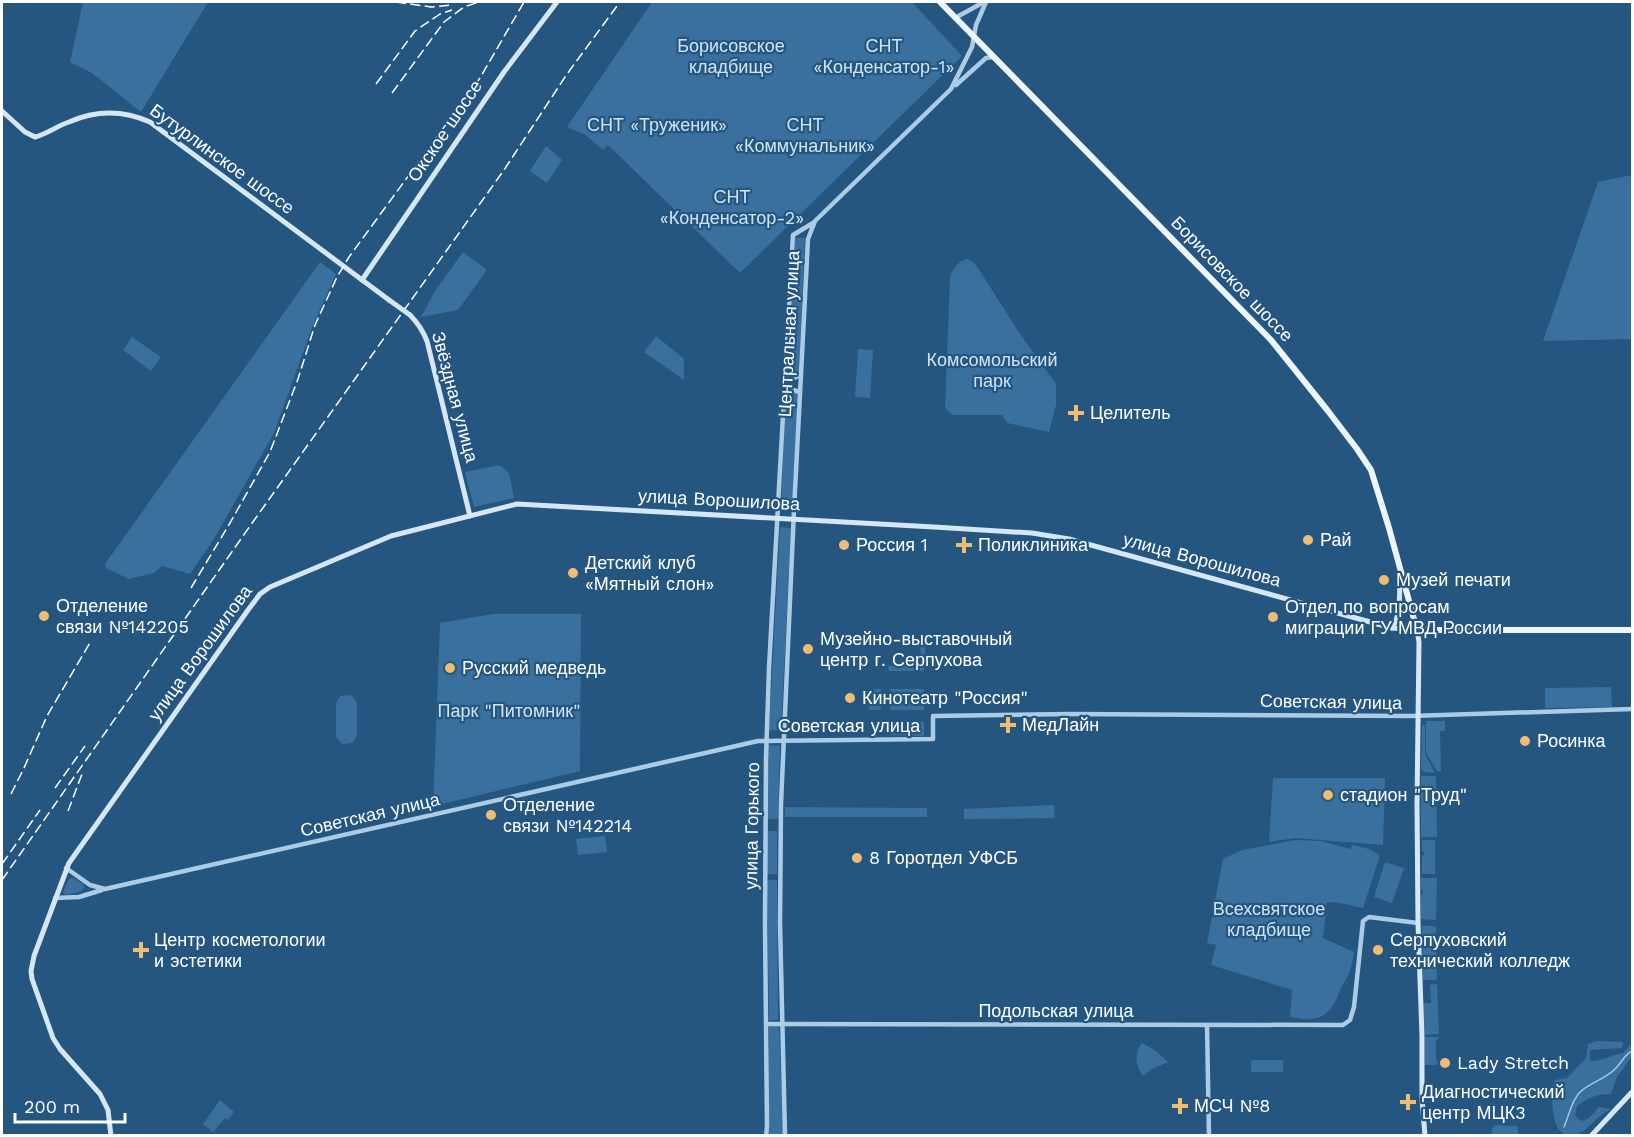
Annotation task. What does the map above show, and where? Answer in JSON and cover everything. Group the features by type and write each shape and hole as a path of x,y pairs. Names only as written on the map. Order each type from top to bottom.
{"main road":[{"name":"Окское шоссе","path":"362,280 504,72 557,2"},
{"name":"Борисовское шоссе","path":"940,2 1249,318 1292,365 1357,449 1371,470 1417,630"},
{"name":"Бутурлинское шоссе","path":"2,111 25,132 35,137 72,120 92,114 111,112 136,116 150,123 362,280"},
{"name":"Звёздная улица","path":"362,280 410,315 421,328 427,341 470,516"},
{"name":"улица Ворошилова","path":"111,1136 108,1110 104,1102 95,1088 55,1042 32,979 34,956 66,868 260,594 278,583 398,533 517,504 1047,535 1070,539 1392,628 1632,630"},
{"path":"1392,628 1396,621 1399,601 1400,567"},
{"path":"1399,601 1404,598 1410,600"},
{"path":"1417,630 1419,642 1418,923 1425,1136"},
{"path":"1590,1135 1632,1092"}],"street":[{"path":"955,18 985,2"},
{"name":"Центральная улица","path":"793,519 808,239 815,221 951,89 972,47 976,25 985,2"},
{"path":"951,89 986,58 993,57"},
{"path":"798,231 815,221"},
{"path":"798,231 803,232 808,239"},
{"name":"Центральная улица","path":"778,518 793,235 798,231"},
{"path":"786,373 794,378 800,375"},
{"path":"785,392 793,389 800,393"},
{"name":"улица Горького","path":"766,1136 767,740 778,518"},
{"name":"улица Горького","path":"785,1136 780,873 793,519"},
{"name":"Советская улица","path":"54,898 79,897 702,752 767,740 933,739 933,716 1068,714 1418,716 1632,709"},
{"path":"66,868 93,887 105,890"},
{"path":"79,897 87,892 88,886 85,882"},
{"name":"Подольская улица","path":"766,1024 1346,1024 1350,1020 1354,1007 1365,918 1418,923"},
{"path":"1207,1025 1209,1136"}],"green space":[{"path":"83,2 208,2 141,112 92,73 70,62"},
{"path":"652,2 912,2 962,56 740,273 608,145 603,150 586,135 567,127"},
{"path":"546,146 562,160 547,183 530,171"},
{"path":"1632,175 1632,339 1543,341 1598,182"},
{"path":"795,238 805,238 799,373 793,376 788,371"},
{"path":"463,252 487,270 458,310 421,317 435,291"},
{"name":"Комсомольский парк","path":"967,259 978,268 1018,331 1056,384 1056,405 1049,432 1007,423 1002,415 953,415 945,408 950,277 956,265"},
{"path":"320,262 336,274 313,325 274,433 215,537 190,574 162,566 154,573 129,579 106,568 105,564"},
{"path":"656,336 684,359 684,380 644,352"},
{"path":"132,337 161,357 151,371 123,350"},
{"path":"858,349 873,350 870,398 855,397"},
{"path":"792,391 798,396 792,508 781,507 786,395"},
{"path":"499,465 509,473 514,498 474,507 465,472"},
{"path":"780,527 791,528 781,730 769,730"},
{"name":"Парк \"Питомник\"","path":"493,614 581,614 580,771 433,806 440,623"},
{"path":"920,637 925,638 923,671 889,671 888,666 921,665"},
{"path":"1611,687 1612,707 1545,708 1545,688"},
{"path":"869,689 881,689 881,710 869,710"},
{"path":"890,689 924,689 924,710 890,710"},
{"path":"351,695 357,702 357,736 352,743 342,744 336,737 336,703 340,696"},
{"path":"1426,721 1445,721 1445,731 1440,731 1441,772 1437,771 1426,753"},
{"path":"890,722 924,722 924,736 890,735"},
{"path":"1422,725 1425,725 1425,754 1435,773 1424,772 1421,768"},
{"path":"768,745 780,746 778,819 768,819"},
{"path":"1421,776 1436,776 1437,837 1421,837"},
{"name":"стадион \"Труд\"","path":"1273,778 1385,778 1383,845 1295,838 1269,842"},
{"path":"1054,805 1055,818 964,819 964,809"},
{"path":"785,807 927,808 927,817 785,817"},
{"path":"767,831 777,831 777,874 767,874"},
{"path":"605,836 607,852 578,855 576,839"},
{"name":"Всехсвятское кладбище","path":"1296,840 1320,841 1351,849 1352,845 1369,849 1380,855 1363,908 1327,902 1323,938 1354,952 1349,973 1333,1005 1323,1015 1310,1019 1290,1017 1292,990 1211,965 1216,945 1207,943 1223,859 1242,850"},
{"path":"1422,840 1435,840 1435,874 1422,874 1424,852 1422,851"},
{"path":"1385,862 1404,868 1392,903 1374,897"},
{"path":"73,878 83,884 84,888 80,892 66,895 63,892 69,879"},
{"path":"1421,878 1437,878 1436,920 1421,919 1423,890 1421,889"},
{"path":"767,880 777,880 778,1020 769,1020"},
{"path":"1422,926 1436,926 1437,980 1423,980"},
{"path":"1437,984 1439,1034 1425,1035 1423,1003 1431,1003 1430,985"},
{"path":"769,1026 779,1026 783,1135 768,1136"},
{"path":"1425,1037 1439,1037 1436,1041 1437,1065 1425,1065"},
{"path":"1597,1041 1623,1042 1622,1048 1590,1050 1590,1061 1623,1053 1632,1044 1632,1056 1617,1077 1611,1094 1585,1101 1577,1106 1575,1116 1582,1121 1589,1118 1599,1107 1611,1109 1581,1133 1565,1135 1558,1129 1553,1111 1552,1098 1555,1080 1567,1078 1586,1058 1588,1044"},
{"path":"1142,1043 1156,1051 1168,1062 1143,1076 1136,1060"},
{"path":"1251,1060 1283,1060 1283,1072 1251,1072"},
{"path":"220,1100 234,1112 228,1120 225,1118 213,1132 203,1124"},
{"path":"1496,1125 1517,1126 1519,1135 1492,1135 1492,1128"}],"waterway":[{"path":"1564,1127 1572,1104 1580,1092 1612,1072 1632,1051"}],"railway":[{"path":"396,2 431,7 451,5"},
{"path":"392,93 444,22 464,7 479,2"},
{"path":"191,588 270,452 298,379 315,325 337,277 349,257 480,78 524,2"},
{"path":"2,880 250,526 504,170 567,74 620,2"},
{"path":"376,84 415,31 440,14 452,10"},
{"path":"11,794 47,716 91,641"},
{"path":"55,788 85,746"},
{"path":"68,811 82,774"},
{"path":"2,864 40,810"}],"place":[{"name":"Целитель","path":"1076,413"},
{"name":"Рай","path":"1308,540"},
{"name":"Россия 1","path":"844,545"},
{"name":"Поликлиника","path":"964,545"},
{"name":"Детский клуб «Мятный слон»","path":"573,573"},
{"name":"Музей печати","path":"1384,580"},
{"name":"Отделение связи №142205","path":"44,616"},
{"name":"Отдел по вопросам миграции ГУ МВД России","path":"1273,617"},
{"name":"Музейно-выставочный центр г. Серпухова","path":"808,649"},
{"name":"Русский медведь","path":"450,668"},
{"name":"Кинотеатр \"Россия\"","path":"850,698"},
{"name":"МедЛайн","path":"1008,725"},
{"name":"Росинка","path":"1525,741"},
{"name":"стадион \"Труд\"","path":"1328,795"},
{"name":"Отделение связи №142214","path":"491,815"},
{"name":"8 Горотдел УФСБ","path":"857,858"},
{"name":"Центр косметологии и эстетики","path":"141,950"},
{"name":"Серпуховский технический колледж","path":"1378,950"},
{"name":"Lady Stretch","path":"1445,1063"},
{"name":"Диагностический центр МЦК3","path":"1408,1102"},
{"name":"МСЧ №8","path":"1180,1106"}],"park label":[{"name":"Борисовское кладбище","path":"731,56"},
{"name":"СНТ «Конденсатор-1»","path":"884,56"},
{"name":"СНТ «Труженик»","path":"657,125"},
{"name":"СНТ «Коммунальник»","path":"805,135"},
{"name":"СНТ «Конденсатор-2»","path":"732,207"}]}
